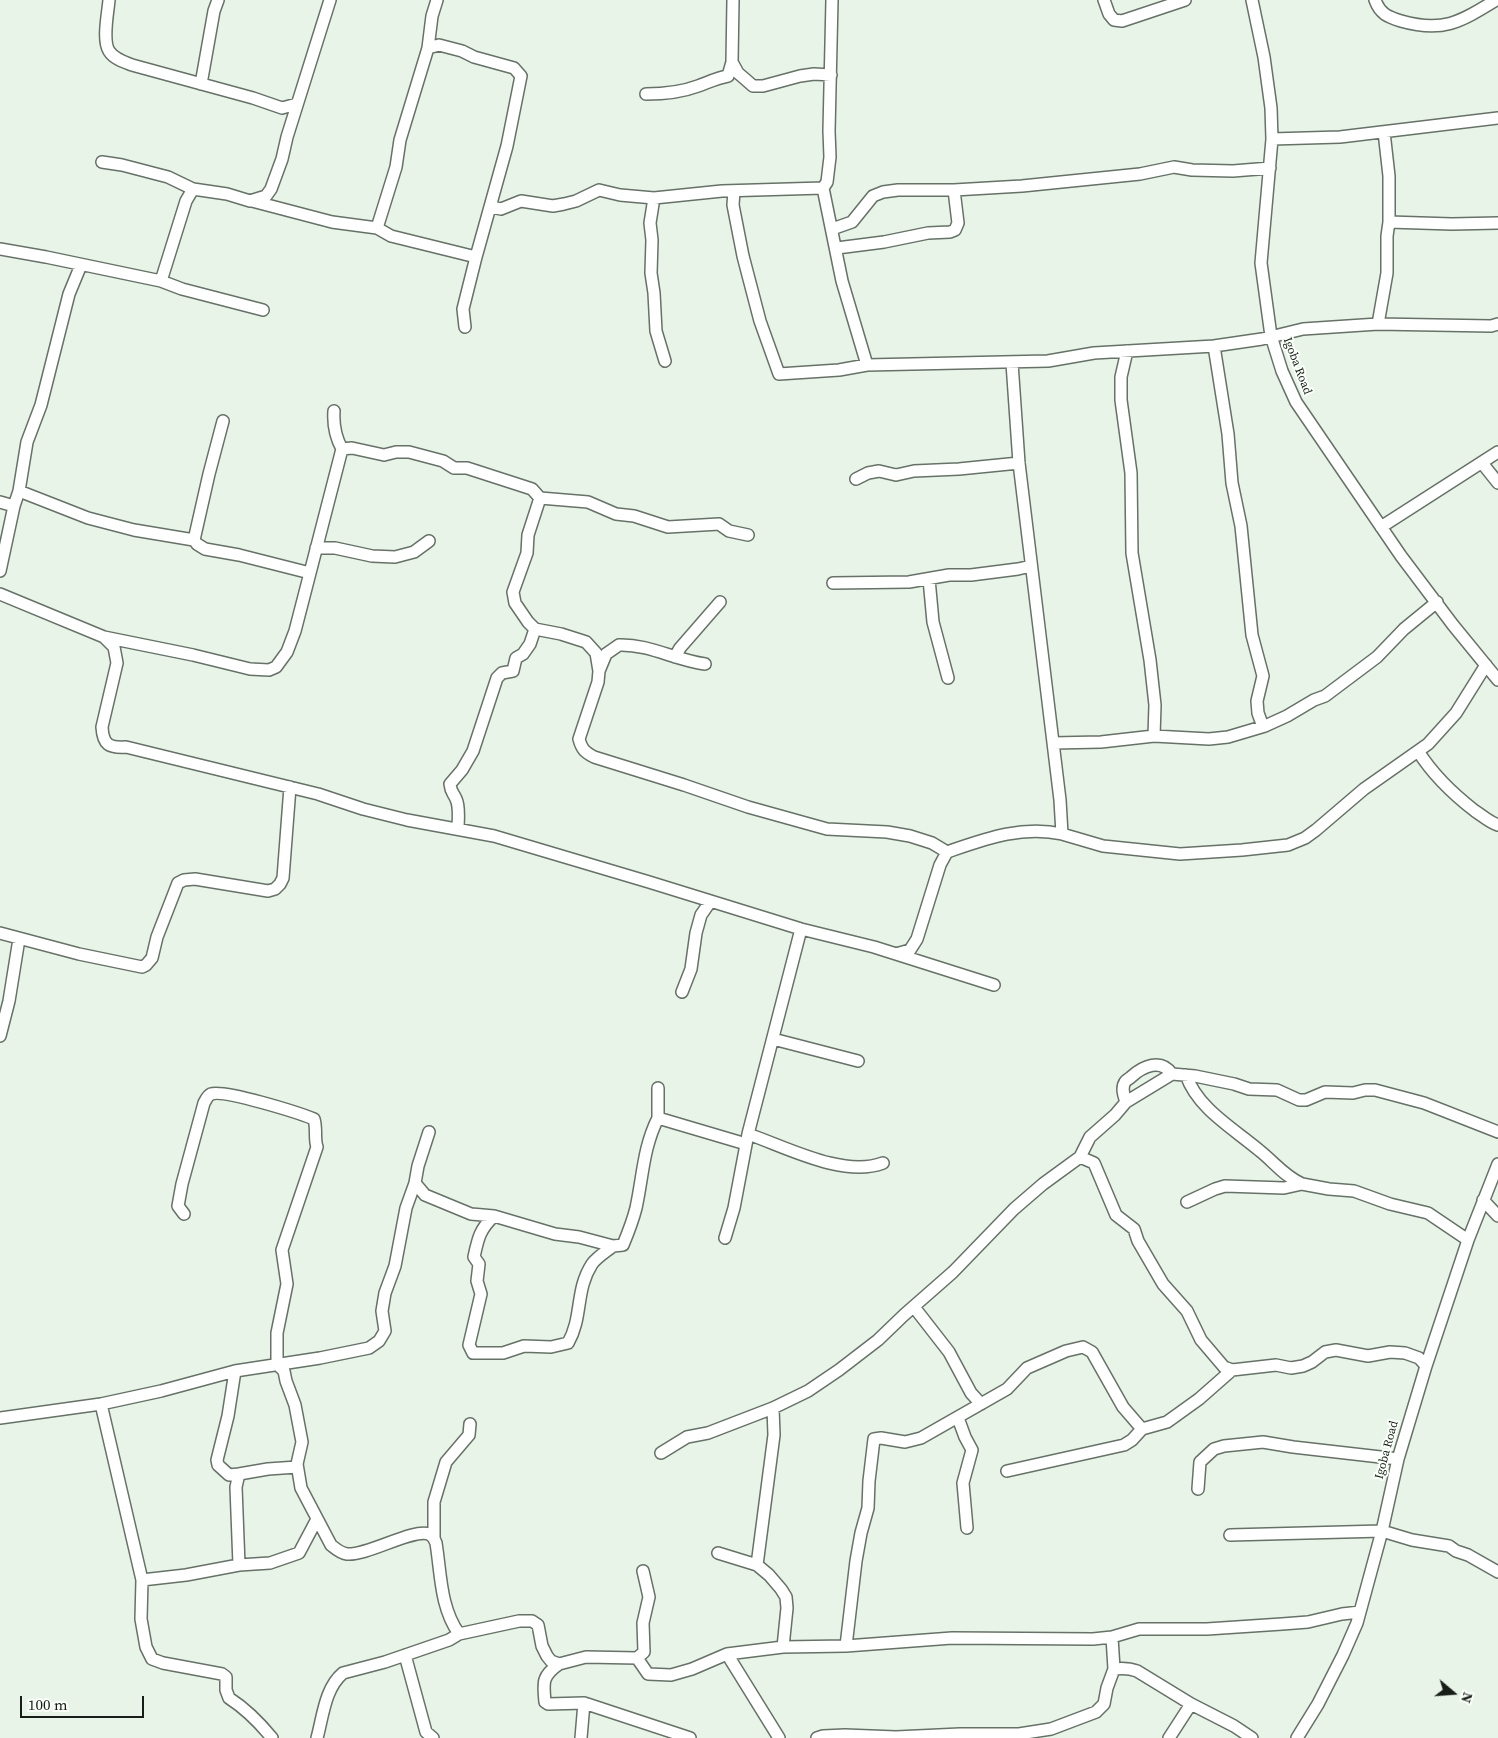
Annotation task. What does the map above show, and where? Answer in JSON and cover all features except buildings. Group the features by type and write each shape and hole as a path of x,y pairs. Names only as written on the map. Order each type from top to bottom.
{"street":[{"path":"109,0 106,40 109,52 112,55 132,66 282,108 297,104"},
{"path":"201,84 218,0"},
{"path":"250,201 266,196 271,189 282,159 287,136 330,0"},
{"path":"377,228 396,167 400,140 428,48 432,16 437,0"},
{"path":"646,94 664,94 691,88 728,76 732,62 733,0"},
{"path":"832,0 830,157 827,182 823,188 837,248 842,281 867,365"},
{"path":"1104,0 1109,14 1114,20 1122,20 1185,0"},
{"path":"1375,0 1385,16 1429,27 1439,27 1452,23 1496,0"},
{"name":"Igoba Road","path":"1257,1 1272,108 1270,168 1261,263 1271,336 1282,371 1296,402 1381,527 1453,625 1498,680"},
{"path":"428,48 439,45 462,51 474,57 514,68 521,76 516,104 464,309 465,327"},
{"path":"732,62 738,73 753,86 763,86 800,76 814,74 830,75"},
{"path":"1272,139 1313,139 1498,118"},
{"path":"1378,324 1386,272 1389,222 1389,176 1384,132"},
{"path":"102,162 122,165 168,177 193,189 227,194 332,222 377,228 391,236 476,257"},
{"path":"832,229 852,222 873,196 883,192 1022,186 1100,178 1174,167 1192,170 1233,171 1270,168"},
{"path":"490,208 501,209 521,201 553,206 576,201 599,190 620,195 654,198 722,191 823,188"},
{"path":"161,281 186,201 193,189"},
{"path":"837,248 955,230 958,223 954,190"},
{"path":"734,191 733,205 743,256 760,321 779,374 839,370 867,365 1048,361 1094,353 1214,346 1262,339 1303,329 1378,324 1491,326 1498,324"},
{"path":"654,198 650,223 651,273 656,331 664,361"},
{"path":"1389,222 1444,224 1498,222"},
{"path":"0,249 161,281 182,289 263,310"},
{"path":"0,571 27,442 41,405 69,294 81,265"},
{"path":"1214,346 1228,434 1232,483 1240,526 1252,635 1263,676 1256,707 1262,724 1265,726"},
{"path":"1126,351 1121,377 1121,400 1131,473 1132,552 1150,660 1155,705 1154,736"},
{"path":"1012,362 1019,463 1060,800 1062,834"},
{"path":"0,594 104,637 250,669 269,670 276,667 287,652 295,631 342,449 337,440 333,425 334,411"},
{"path":"194,540 223,421"},
{"path":"342,449 352,448 384,455 396,452 409,452 443,461 454,468 467,468 532,489 540,498 588,502 616,514 634,516 668,527 718,524 729,531 748,535"},
{"path":"1381,527 1498,452"},
{"path":"856,479 868,473 879,472 896,475 914,471 960,470 1019,463"},
{"path":"1482,463 1498,483"},
{"path":"18,491 88,518 134,530 194,540 205,548 310,573"},
{"path":"540,498 528,535 527,552 513,592 515,603 535,629 561,634 586,642 596,653 599,671"},
{"path":"0,502 14,506"},
{"path":"316,548 335,548 372,556 395,557 414,552 429,541"},
{"path":"833,583 901,582 949,575 971,575 1031,566"},
{"path":"929,579 933,622 948,678"},
{"path":"675,657 680,648 720,602"},
{"path":"1053,743 1101,742 1154,736 1209,739 1228,737 1265,726 1325,696 1377,657 1404,629 1437,602"},
{"path":"458,829 456,799 451,793 450,784 462,770 473,751 497,678 502,673 513,671 516,658 523,654 530,644 535,629"},
{"path":"104,637 114,647 118,663 102,727 103,737 109,745 126,747 318,794 407,820 494,836 801,929 896,954 994,986"},
{"path":"117,654 123,646 134,643"},
{"path":"705,664 675,657 647,647 619,644 606,654 599,671 596,691 579,739 581,748 584,752 594,757 748,807 826,829 888,832 910,836 947,852"},
{"path":"896,954 910,950 917,939 940,865 947,852 990,837 1045,830 1103,846 1180,854 1288,845 1305,838 1364,789 1428,744 1456,713 1486,665"},
{"path":"1418,751 1426,765 1456,796 1490,822 1498,825"},
{"path":"0,933 131,966 142,967 146,965 152,958 157,937 178,883 184,880 202,880 268,891 275,889 280,884 285,867 290,787"},
{"path":"682,992 692,969 696,934 701,916 710,902"},
{"path":"725,1238 734,1208 747,1139 801,929"},
{"path":"0,1036 9,1001 19,939"},
{"path":"773,1039 858,1061"},
{"path":"1126,1102 1123,1091 1125,1082 1136,1072 1149,1066 1161,1065 1172,1074"},
{"path":"660,1453 687,1437 708,1433 773,1408 818,1385 878,1340 953,1272 1014,1209 1043,1184 1080,1157 1090,1138 1126,1102 1172,1074 1186,1074 1229,1082 1250,1089 1277,1090 1299,1100 1306,1100 1325,1092 1354,1093 1375,1090 1424,1103 1498,1132"},
{"path":"1186,1074 1194,1093 1203,1103 1287,1176 1302,1184 1354,1191 1390,1204 1422,1210 1468,1240"},
{"path":"415,1183 425,1195 471,1214 494,1216 555,1234 579,1237 613,1246 623,1244 636,1208 641,1170 649,1136 658,1118 658,1088"},
{"path":"184,1214 178,1206 182,1184 204,1103 211,1094 289,1110 314,1119 316,1128 315,1143 317,1147 282,1250 287,1284 276,1333 277,1364 284,1372 295,1405 302,1442 297,1467 301,1488 331,1544 338,1551 348,1554 364,1552 399,1539 422,1534 434,1537"},
{"path":"658,1118 747,1139 774,1143 798,1154 833,1164 860,1168 872,1168 883,1164"},
{"path":"0,1418 101,1404 161,1391 234,1371 369,1348 383,1336 385,1326 382,1311 385,1293 395,1266 406,1208 429,1132"},
{"path":"1088,1143 1094,1163 1116,1215 1134,1229 1138,1240 1163,1284 1187,1311 1201,1340 1224,1367 1232,1370 1276,1365 1291,1368 1303,1366 1325,1352 1336,1350 1368,1356 1390,1352 1405,1353 1419,1358 1426,1366"},
{"path":"1080,1157 1094,1163"},
{"name":"Igoba Road","path":"1297,1738 1318,1704 1343,1656 1357,1623 1382,1530 1398,1460 1426,1366 1468,1240 1498,1164"},
{"path":"1187,1202 1224,1186 1284,1188 1302,1184"},
{"path":"1483,1200 1498,1216"},
{"path":"494,1216 484,1226 478,1238 474,1256 479,1264 477,1281 481,1294 469,1345 473,1353 503,1353 524,1346 551,1347 568,1343 575,1331 582,1282 593,1262 613,1246"},
{"path":"914,1306 949,1352 971,1393 981,1404"},
{"path":"846,1646 856,1561 868,1508 874,1439 881,1438 905,1442 921,1438 1007,1389 1027,1368 1066,1351 1083,1347 1092,1352 1123,1407 1142,1429"},
{"path":"1007,1471 1124,1445 1132,1440 1142,1429 1167,1422 1199,1399 1232,1370"},
{"path":"234,1371 228,1416 217,1460 218,1465 230,1475 297,1467"},
{"path":"101,1404 142,1580 141,1619 146,1647 152,1659 222,1674 226,1677 228,1698 258,1721 272,1738"},
{"path":"757,1565 774,1435 773,1408"},
{"path":"958,1418 964,1437 972,1450 964,1483 967,1528"},
{"path":"459,1634 452,1625 442,1594 434,1537 434,1502 446,1462 469,1435 470,1424"},
{"path":"1198,1489 1200,1462 1214,1449 1233,1445 1263,1442 1398,1460"},
{"path":"239,1474 236,1487 239,1565"},
{"path":"142,1580 186,1575 239,1565 270,1563 299,1554 317,1518"},
{"path":"1230,1535 1382,1530 1412,1540 1449,1546 1498,1572"},
{"path":"718,1553 757,1565 769,1575 786,1597 783,1647"},
{"path":"544,1680 548,1672 559,1664 586,1657 637,1658 644,1652 643,1623 649,1597 643,1571"},
{"path":"637,1658 648,1674 660,1676 692,1669 727,1654 783,1647 846,1646 952,1638 1056,1639 1112,1637 1139,1629 1206,1629 1282,1624 1360,1612"},
{"path":"317,1738 331,1688 337,1678 343,1673 405,1655 449,1640 459,1634 532,1621 538,1625 542,1646 545,1702 548,1704 584,1703 660,1733 690,1738"},
{"path":"816,1738 823,1736 1019,1734 1051,1729 1096,1712 1104,1704 1107,1688 1114,1669 1112,1637"},
{"path":"542,1646 548,1659 559,1664"},
{"path":"727,1654 779,1738"},
{"path":"405,1655 426,1732 433,1738"},
{"path":"1114,1669 1137,1671 1252,1738"},
{"path":"581,1738 584,1703"},
{"path":"1169,1738 1191,1704"}]}
